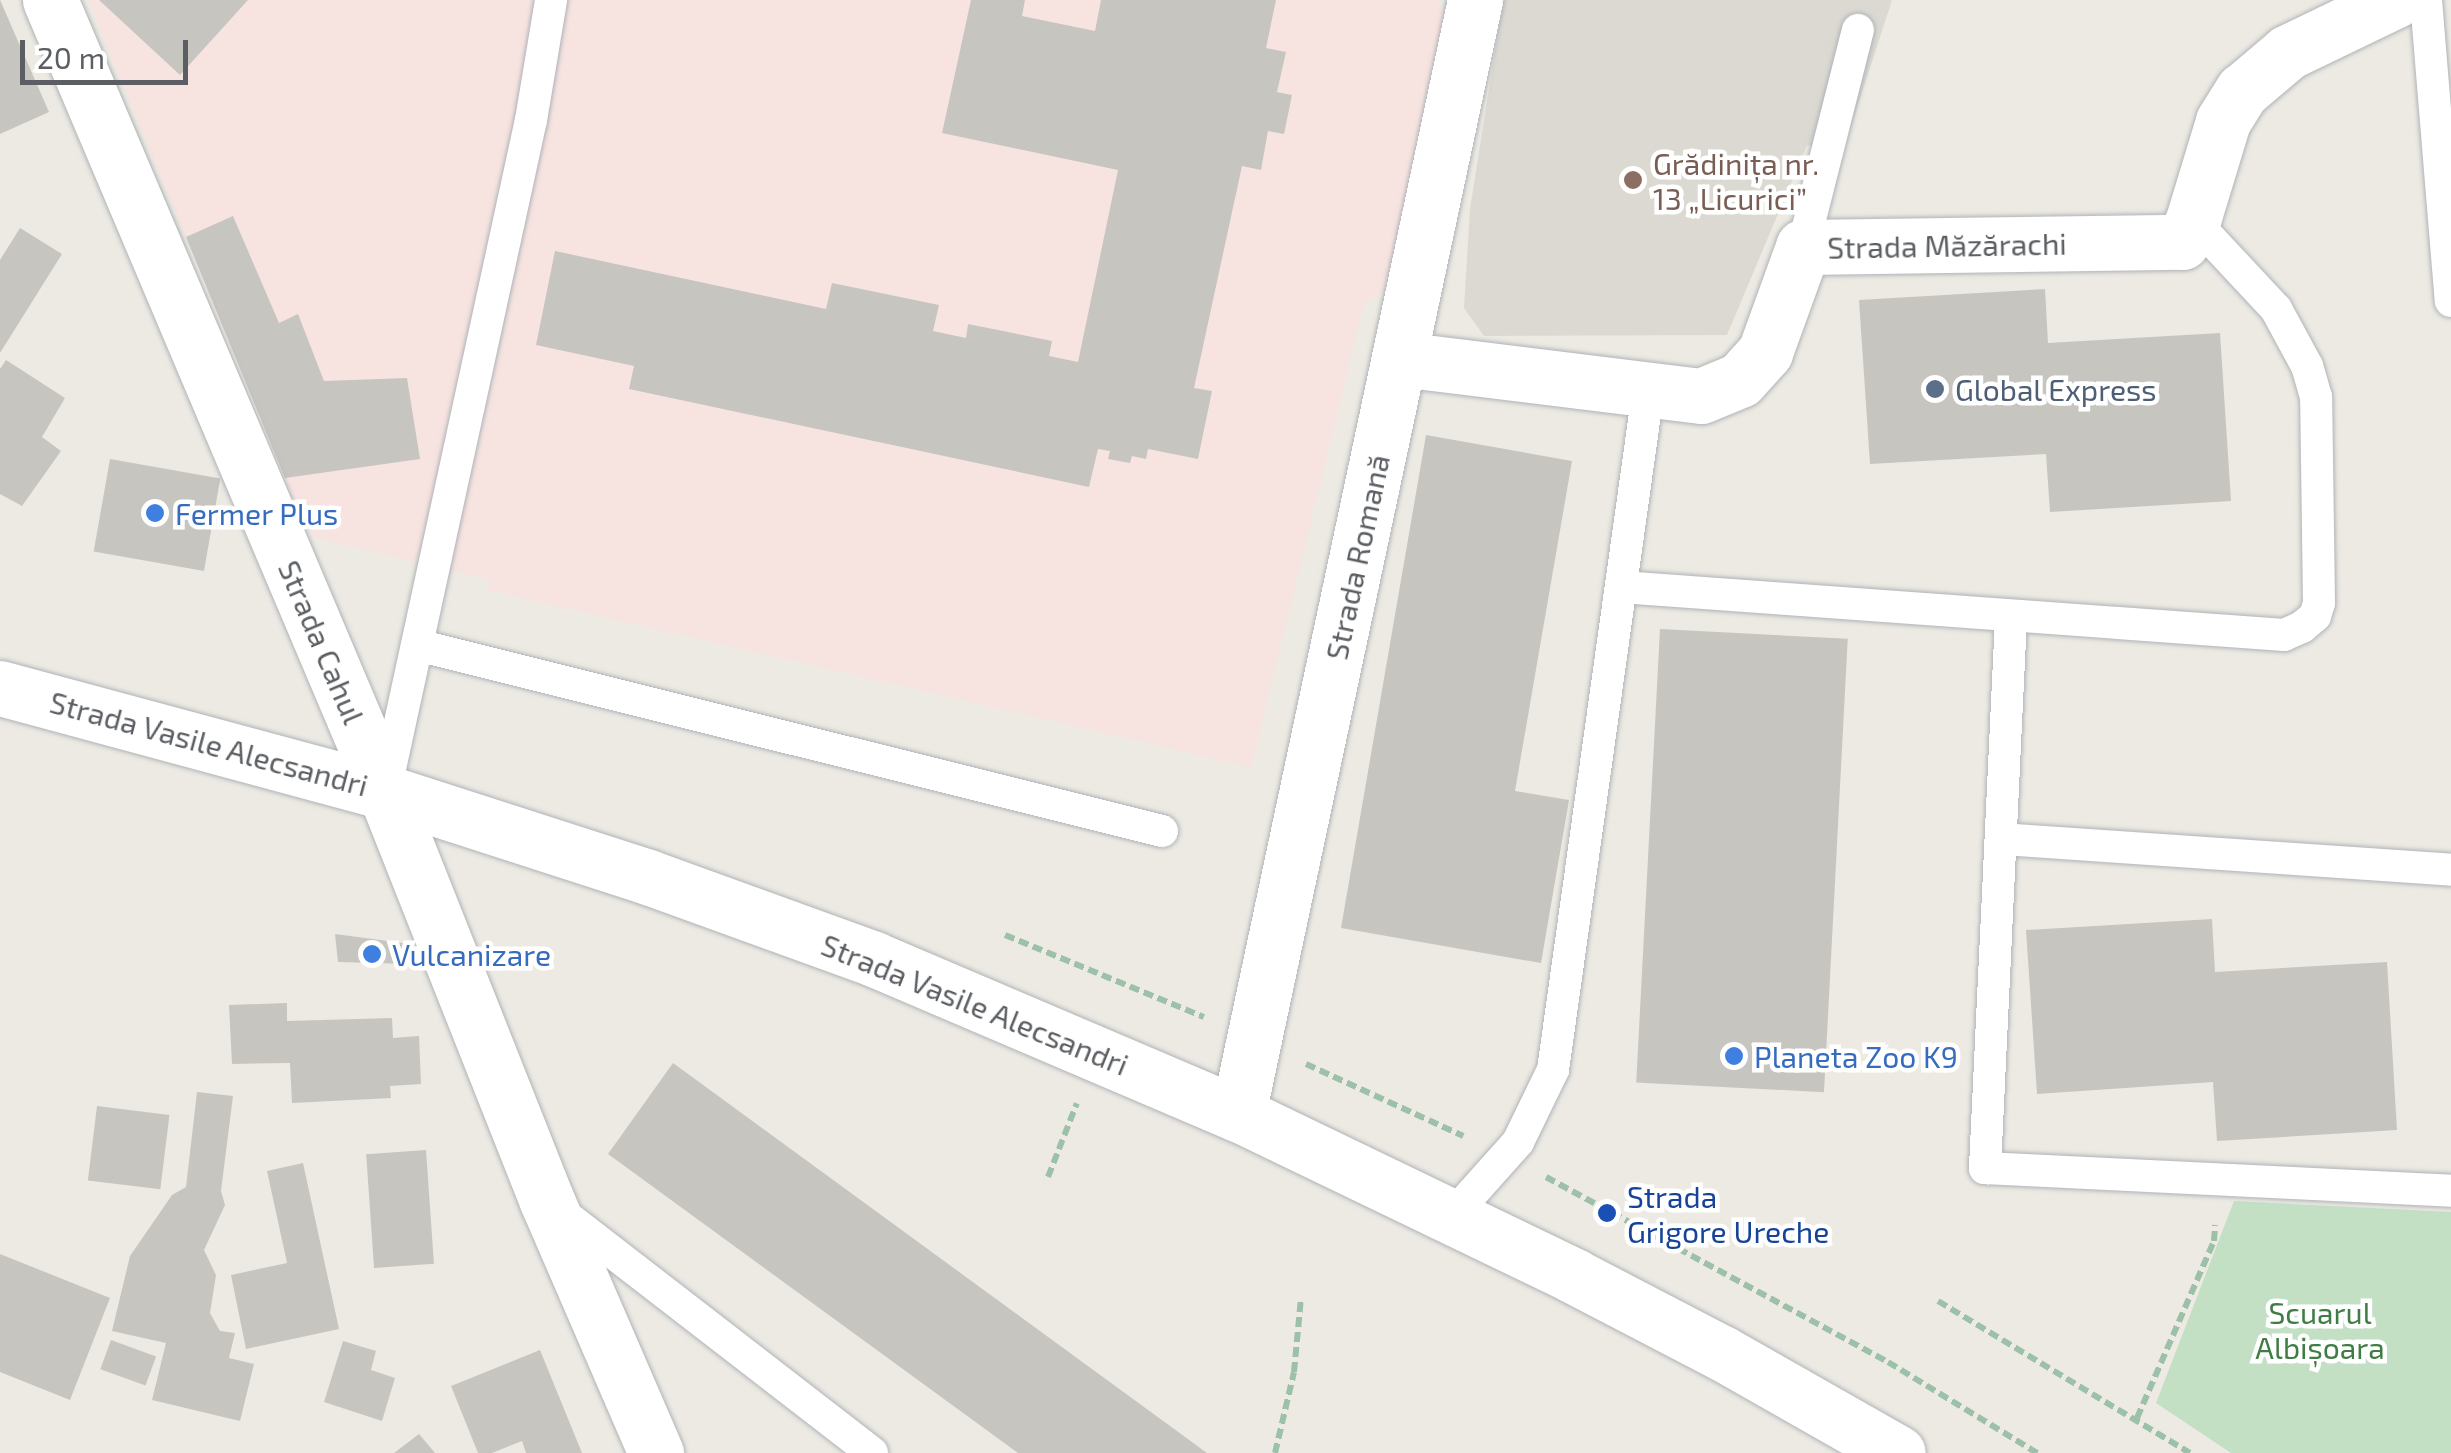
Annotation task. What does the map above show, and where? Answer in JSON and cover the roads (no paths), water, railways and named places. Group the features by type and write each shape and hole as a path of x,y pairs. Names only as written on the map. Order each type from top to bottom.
{"street":[{"name":"Strada Cahul","path":"50,0 385,792 547,1201 656,1453"},
{"name":"Strada Romană","path":"1238,1114 1475,0"},
{"path":"2193,220 2223,120 2242,92 2288,52 2396,0"},
{"name":"Strada Măzărachi","path":"1400,359 1701,396 1740,380 1765,352 1804,247 2182,242 2193,220"},
{"name":"Strada Vasile Alecsandri","path":"0,688 385,792 648,877 874,959 1238,1114 1722,1353 1898,1453"}],"lane":[{"path":"385,792 531,120 550,0"},
{"path":"2426,0 2451,301"},
{"path":"1804,247 1858,30"},
{"path":"1620,587 2284,635 2314,616 2319,603 2316,397 2307,366 2276,309 2193,220"},
{"path":"1451,1217 1518,1142 1553,1070 1648,392"},
{"path":"2011,618 1984,1168 2451,1191"},
{"path":"417,645 1162,831"},
{"path":"2001,839 2451,870"},
{"path":"547,1201 872,1453"}],"place":[{"name":"Grădinița nr. 13 „Licurici”","path":"1633,180"},
{"name":"Global Express","path":"1935,389"},
{"name":"Fermer Plus","path":"155,513"},
{"name":"Vulcanizare","path":"372,954"},
{"name":"Planeta Zoo K9","path":"1734,1056"},
{"name":"Strada Grigore Ureche","path":"1607,1213"}],"park label":[{"name":"Scuarul Albișoara","path":"2320,1329"}]}
